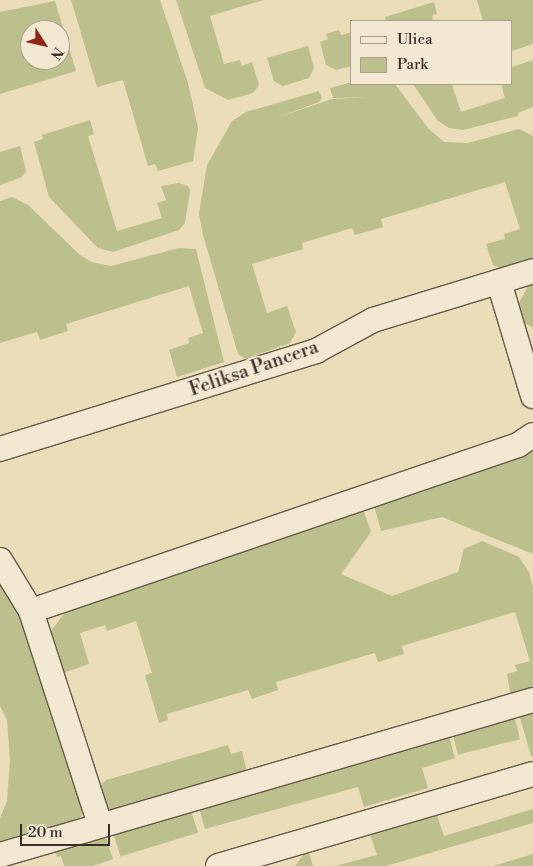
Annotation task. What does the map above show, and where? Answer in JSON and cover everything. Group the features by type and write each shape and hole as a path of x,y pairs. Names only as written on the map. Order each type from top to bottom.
{"street":[{"name":"Feliksa Pancera","path":"0,450 316,351 373,320 533,271"},
{"path":"499,282 533,396"},
{"path":"31,611 518,445 533,435"},
{"path":"0,560 31,611 100,825"},
{"path":"0,855 533,700"},
{"path":"218,866 533,774"}],"green space":[{"path":"71,0 160,0 188,83 198,128 193,161 158,171 155,164 148,166 123,80 97,87"},
{"path":"176,0 264,0 210,16 224,64 240,60 242,66 252,62 259,85 253,93 228,100 205,88"},
{"path":"477,0 533,0 533,44 513,51 513,20 483,20"},
{"path":"55,1 61,20 20,20 20,70 70,70 70,51 76,71 0,94 0,12"},
{"path":"434,2 437,14 432,15 433,20 386,20 385,17"},
{"path":"339,30 341,35 350,33 350,66 336,70 326,65 320,42 328,39 326,34"},
{"path":"308,46 314,68 309,78 283,86 274,81 267,58"},
{"path":"533,60 533,107 518,113 518,116 463,130 449,128 438,121 414,85 452,85 461,112 505,98 501,85 513,85 513,67"},
{"path":"350,83 350,85 396,85 428,128 444,142 468,143 519,129 533,136 533,258 500,268 493,265 486,244 505,239 504,234 520,229 505,182 381,219 383,227 355,235 352,228 302,243 303,249 252,264 267,313 287,306 296,332 290,343 245,359 238,354 203,235 199,213 207,165 232,121 246,112 319,91 322,98 319,102 276,118 332,99 369,97 333,98 330,88"},
{"path":"90,120 94,134 88,136 117,231 162,218 157,203 166,200 161,186 179,183 188,186 190,191 185,223 179,230 113,252 98,248 49,197 34,142 43,139 42,135"},
{"path":"20,146 26,171 22,177 0,185 0,152"},
{"path":"12,197 28,205 80,255 92,262 111,266 179,248 196,249 224,362 177,377 169,350 189,343 188,338 203,333 189,286 66,324 68,331 40,340 37,332 0,343 0,201"},
{"path":"533,283 533,328 520,320 517,307 529,284"},
{"path":"533,449 533,554 442,517 381,531 373,502"},
{"path":"362,506 371,532 341,574 392,596 458,572 464,549 482,541 519,557 529,572 533,588 533,692 517,697 510,692 507,674 517,671 515,665 530,661 515,612 402,646 404,654 378,662 375,653 276,682 278,690 252,699 248,690 167,714 168,720 159,723 145,675 152,673 136,621 107,631 105,625 80,633 89,664 63,673 58,668 51,646 51,631 69,607"},
{"path":"0,578 20,609 84,806 80,820 0,847 0,818 7,801 10,760 7,720 0,706"},
{"path":"533,710 533,756 531,756 519,714"},
{"path":"514,715 520,739 458,755 452,730"},
{"path":"448,733 455,758 422,768 428,788 364,807 358,787 205,829 198,805"},
{"path":"228,745 231,754 242,751 247,772 116,812 104,806 99,787 106,780"},
{"path":"190,807 198,833 120,857 113,831"},
{"path":"533,809 533,823 386,866 335,866 377,855 370,834 437,815 444,836"},
{"path":"104,831 113,859 93,866 64,866 61,856 57,857 54,846"},
{"path":"309,853 313,866 295,866 304,854"},
{"path":"533,854 533,866 493,866"}]}
